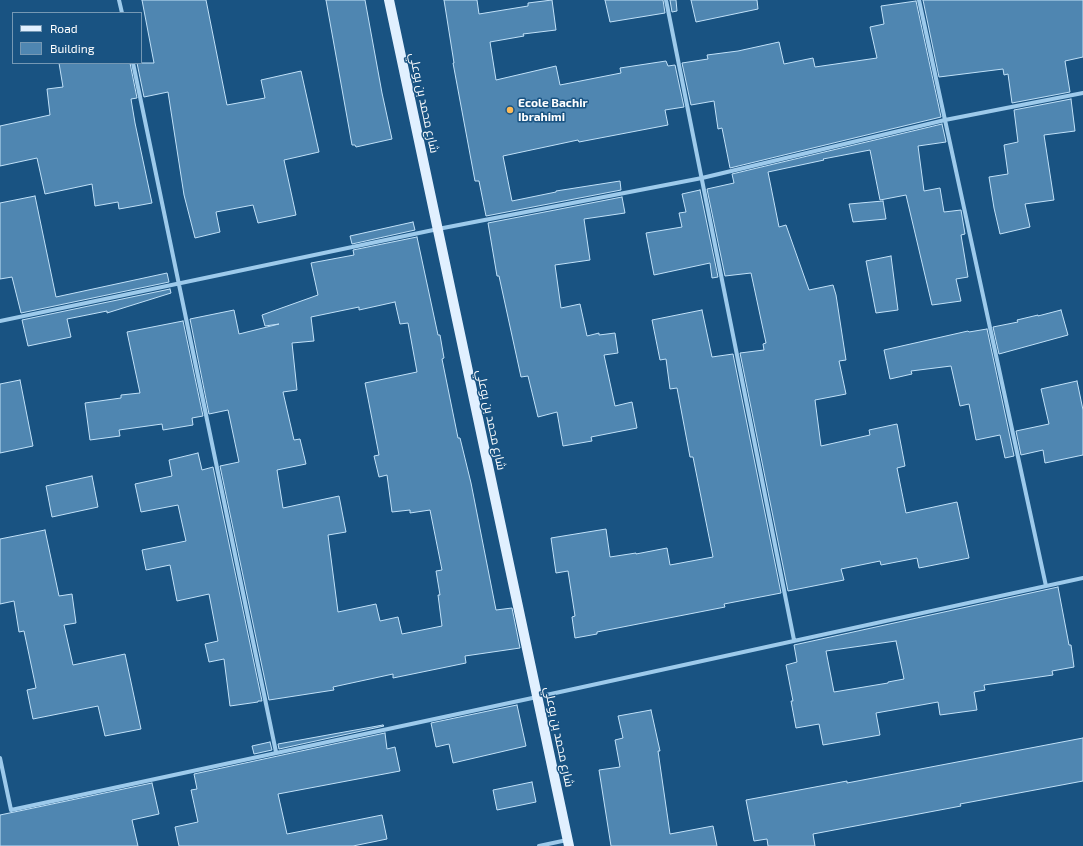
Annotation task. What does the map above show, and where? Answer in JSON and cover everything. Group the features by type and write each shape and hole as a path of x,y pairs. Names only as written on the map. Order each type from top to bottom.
{"main road":[{"name":"شارع محمد بن بوعلي","path":"389,0 568,843"}],"street":[{"path":"119,0 122,12"},
{"path":"666,0 794,640"},
{"path":"919,0 1046,586"},
{"path":"132,64 276,752"},
{"path":"0,321 438,229 702,178 945,120 1083,93"},
{"path":"0,758 11,810 1083,578"},
{"path":"539,846 568,843"}],"building":[{"path":"142,0 206,0 227,105 265,98 261,80 301,71 319,152 284,160 296,215 258,223 253,205 216,212 220,232 195,238 184,195 168,92 144,97 137,64 154,63"},
{"path":"326,0 365,0 392,139 356,147 355,145 352,145"},
{"path":"444,0 477,0 479,14 528,6 528,3 552,0 556,30 523,34 524,36 490,42 496,80 556,66 560,85 621,73 620,68 666,61 668,66 675,65 684,107 665,110 668,125 579,142 578,140 503,156 512,201 556,191 620,181 621,190 486,216 479,181 475,181 453,63"},
{"path":"605,0 663,0 665,13 610,22"},
{"path":"670,0 676,0 677,11 672,12"},
{"path":"691,0 757,0 758,9 696,22"},
{"path":"923,0 1083,0 1083,57 1065,61 1070,92 1012,103 1008,74 1004,75 1003,69 939,77"},
{"path":"916,1 941,117 730,168 722,128 718,129 714,101 691,105 682,63 708,59 707,55 738,51 779,42 784,64 813,58 815,67 877,58 870,27 884,24 881,6"},
{"path":"59,64 130,64 137,98 131,99 152,203 119,209 118,202 95,206 92,184 45,194 37,158 0,166 0,126 50,115 47,89 63,87"},
{"path":"1071,99 1075,131 1044,135 1054,200 1025,204 1030,227 1000,234 989,177 1008,174 1004,145 1018,142 1014,110"},
{"path":"942,124 946,142 918,146 924,191 940,188 944,212 961,210 965,234 961,235 968,277 956,279 961,301 932,305 906,195 880,200 870,150 768,172 779,227 786,225 809,290 833,285 836,295 846,360 839,361 846,394 815,400 821,446 870,435 869,430 897,424 905,466 897,468 906,513 957,502 969,558 919,568 917,558 881,565 880,561 841,569 844,580 788,591 740,353 764,350 763,344 766,343 751,273 725,276 707,189 734,183 732,174"},
{"path":"700,190 718,277 712,278 710,263 654,275 646,233 682,227 679,213 686,212 682,194"},
{"path":"35,196 56,297 167,273 169,282 21,313 12,277 0,279 0,203"},
{"path":"622,197 625,213 584,219 590,260 555,265 561,308 580,304 587,336 599,333 599,335 615,333 618,353 604,355 615,406 632,402 637,428 591,437 592,441 563,446 557,412 538,417 528,376 521,377 499,276 497,276 488,223"},
{"path":"883,201 886,219 853,222 849,204"},
{"path":"413,222 415,230 352,244 350,236"},
{"path":"417,237 438,335 440,335 444,358 442,359 458,438 460,438 471,483 496,610 512,608 520,648 465,656 466,663 393,678 393,674 333,687 334,690 269,700 220,466 239,462 228,410 209,414 190,319 234,310 239,334 279,324 265,326 262,315 318,295 311,263 354,255 353,250","holes":["395,302 400,324 408,323 417,372 365,383 379,455 374,456 379,477 387,475 392,512 410,510 410,513 430,510 442,570 436,571 440,595 438,595 442,626 402,634 398,617 380,621 376,604 338,612 328,535 346,532 339,496 283,508 277,470 306,464 300,439 294,440 283,392 297,390 292,343 314,341 311,317 359,307 359,310"]},
{"path":"891,256 898,310 876,313 866,261"},
{"path":"170,289 171,293 107,313 107,311 67,319 71,337 28,346 22,320"},
{"path":"702,310 712,357 733,354 781,593 724,604 725,607 597,632 597,634 575,638 572,617 575,616 568,571 556,573 551,538 606,529 610,557 667,548 670,565 713,557 693,457 690,457 677,388 670,389 666,359 660,360 652,320"},
{"path":"1061,310 1068,335 999,354 993,327 1018,322 1017,320"},
{"path":"183,321 203,416 192,418 193,425 163,430 162,424 119,430 120,436 90,440 85,403 121,398 121,395 140,393 127,332"},
{"path":"987,329 1014,456 1005,458 1000,435 976,440 969,404 960,406 951,366 911,371 912,374 890,379 884,350 968,331"},
{"path":"20,380 33,446 0,453 0,384"},
{"path":"1077,381 1083,410 1083,455 1045,463 1043,450 1021,455 1016,431 1049,424 1041,389"},
{"path":"198,453 202,470 213,467 262,701 258,702 230,706 224,659 209,662 205,644 218,641 209,594 177,601 170,565 146,570 142,550 186,541 178,505 141,512 135,484 172,476 169,460"},
{"path":"92,476 98,507 52,517 46,486"},
{"path":"45,530 59,596 72,594 76,623 64,625 73,665 125,654 141,729 105,736 98,706 33,719 27,690 36,688 24,631 19,632 14,601 0,604 0,539"},
{"path":"1058,587 1069,645 1071,645 1074,667 1052,671 1053,675 984,685 985,690 974,692 977,710 940,715 938,702 876,713 880,735 823,745 819,724 796,728 791,701 793,701 786,665 797,662 794,645","holes":["896,641 904,679 834,692 826,651"]},
{"path":"517,705 526,746 453,763 449,744 436,747 431,723"},
{"path":"651,710 660,751 658,751 670,834 713,826 717,846 611,846 599,770 620,767 615,740 623,738 618,716"},
{"path":"384,726 279,749 278,744"},
{"path":"385,733 387,749 395,747 400,771 278,794 287,834 382,815 387,839 353,846 179,846 175,827 198,822 191,790 197,789 194,774"},
{"path":"1083,738 1083,781 813,834 815,846 768,846 767,839 754,841 746,800 847,781 847,783"},
{"path":"270,742 272,750 254,754 252,746"},
{"path":"532,782 536,802 497,810 493,790"},
{"path":"152,783 159,814 132,820 138,846 0,846 0,815"}],"place":[{"name":"Ecole Bachir Ibrahimi","path":"510,110"}]}
